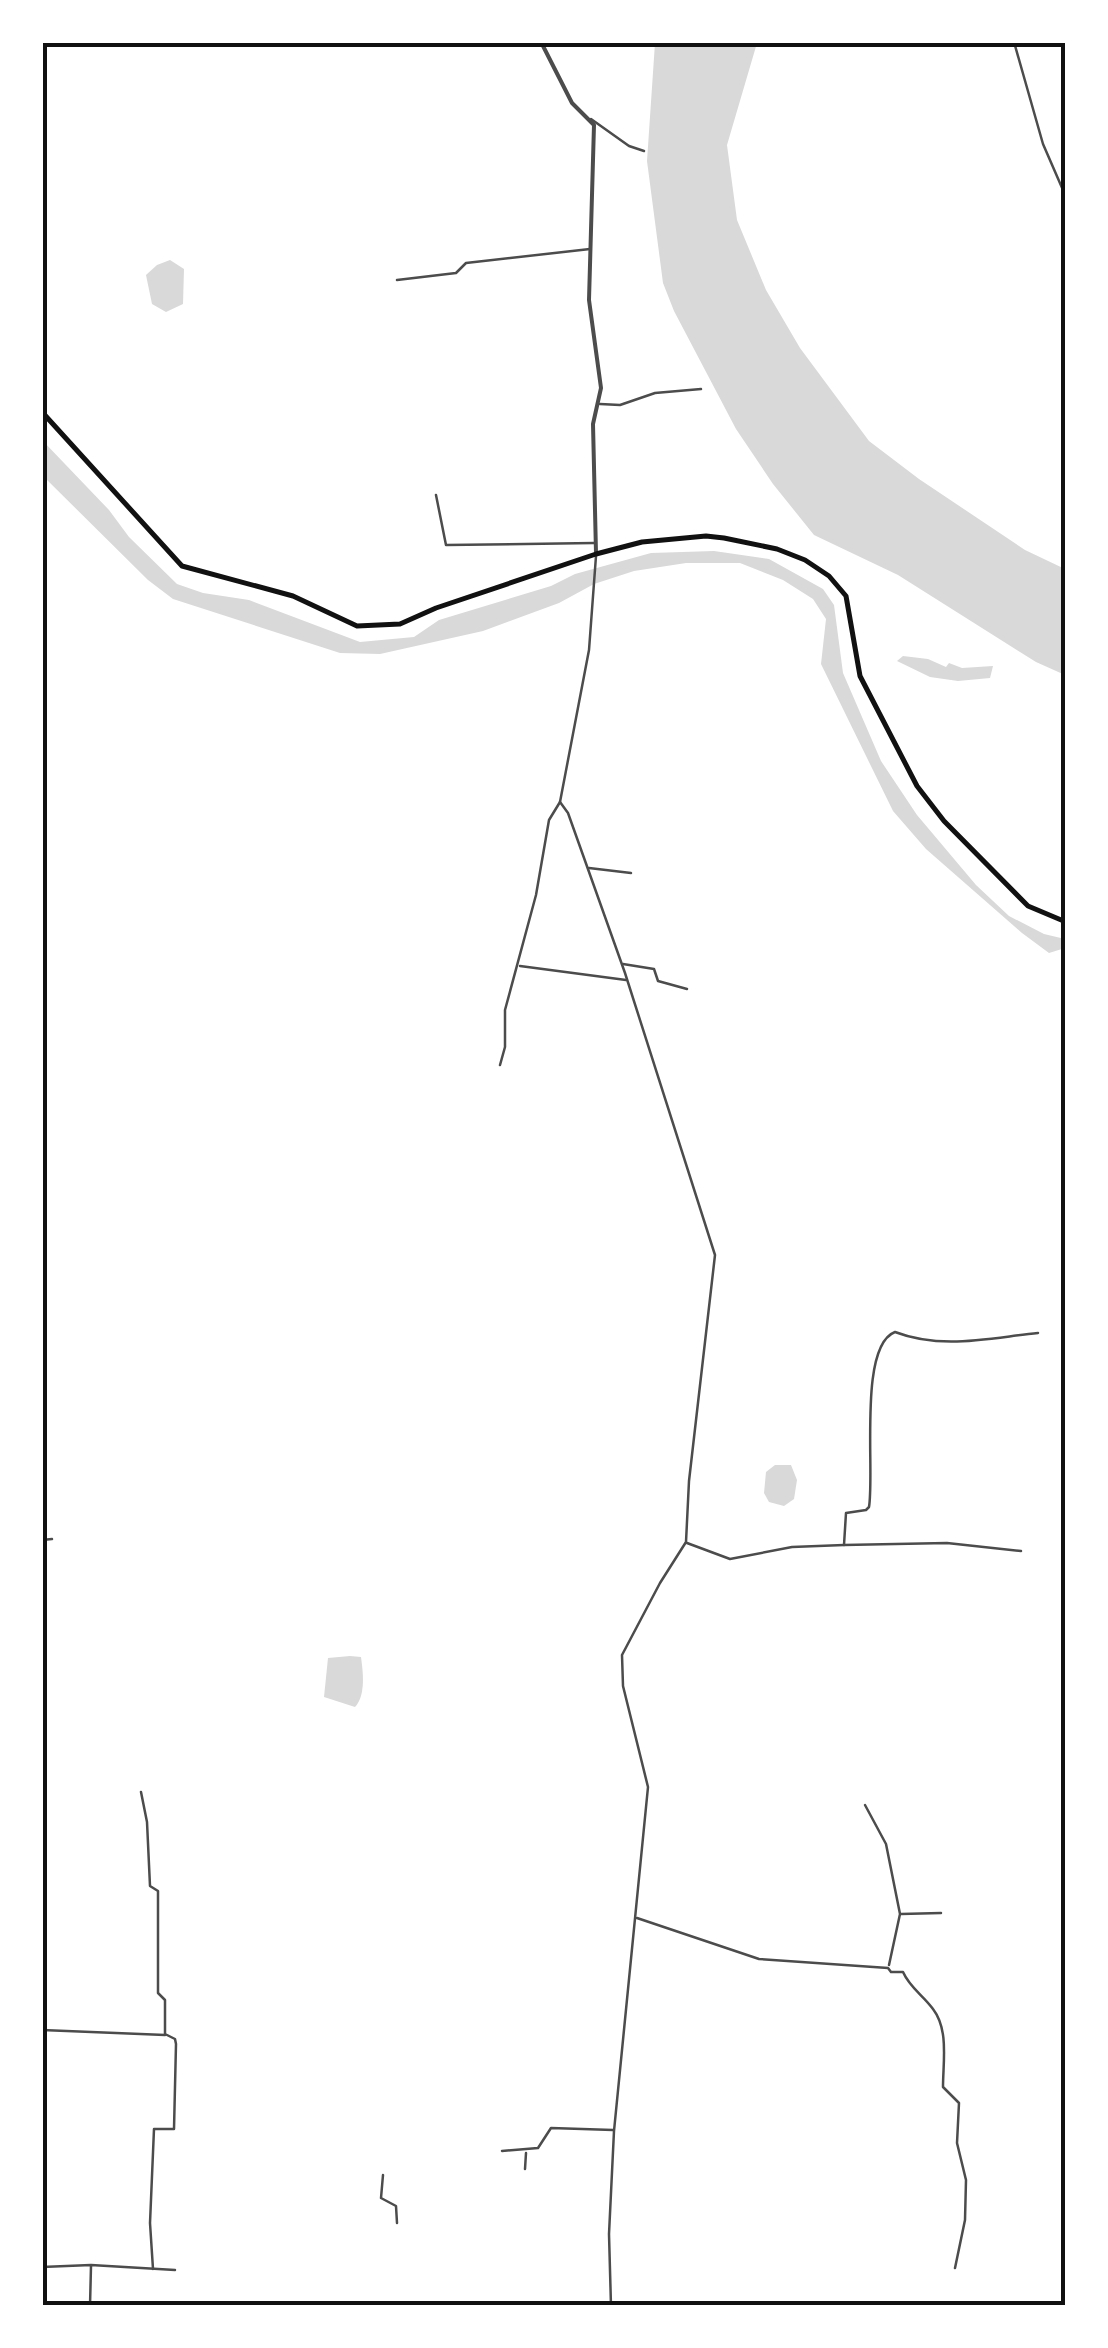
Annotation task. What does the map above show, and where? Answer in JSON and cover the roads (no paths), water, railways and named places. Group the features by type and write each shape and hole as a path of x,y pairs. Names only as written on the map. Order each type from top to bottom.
{"main road":[{"path":"42,412 182,566 293,596 357,626 400,624 436,608 642,542 706,536 777,549 805,560 841,587 850,608 860,676 917,786 944,821 1028,906 1066,922"}],"street":[{"path":"541,42 572,103 629,146 644,151"},
{"path":"1014,42 1042,144 1066,197"},
{"path":"500,1065 506,1047 505,1010 519,966 550,820 560,802 588,650 596,554 593,424 602,388 589,300 591,119"},
{"path":"396,280 456,273 466,263 591,249"},
{"path":"600,404 700,389"},
{"path":"436,496 446,545 594,544"},
{"path":"560,802 568,813 622,964 715,1255 689,1481 686,1542 622,1655 623,1686 648,1787 614,2130 609,2234 611,2306"},
{"path":"588,868 631,873"},
{"path":"622,964 654,969 658,981 687,988"},
{"path":"519,966 626,980"},
{"path":"844,1545 846,1514 866,1510 870,1500 870,1431 878,1344 895,1332 918,1341 955,1344 1038,1332"},
{"path":"42,1540 52,1540"},
{"path":"686,1542 730,1558 844,1545 947,1543 1022,1551"},
{"path":"141,1792 148,1822 150,1886 158,1891 158,1993 164,1999 167,2036"},
{"path":"865,1805 886,1844 900,1914 888,1968"},
{"path":"900,1914 942,1913"},
{"path":"635,1918 759,1959 903,1972 906,1982 931,2005 942,2024 942,2088 959,2103 957,2143 966,2180 965,2220 954,2268"},
{"path":"42,2030 175,2038 174,2129 154,2129 150,2222 154,2269"},
{"path":"502,2151 538,2148 551,2128 614,2130"},
{"path":"525,2169 526,2151"},
{"path":"383,2175 381,2198 383,2202 394,2202 397,2223"},
{"path":"90,2306 92,2265"},
{"path":"42,2266 175,2270"}]}
